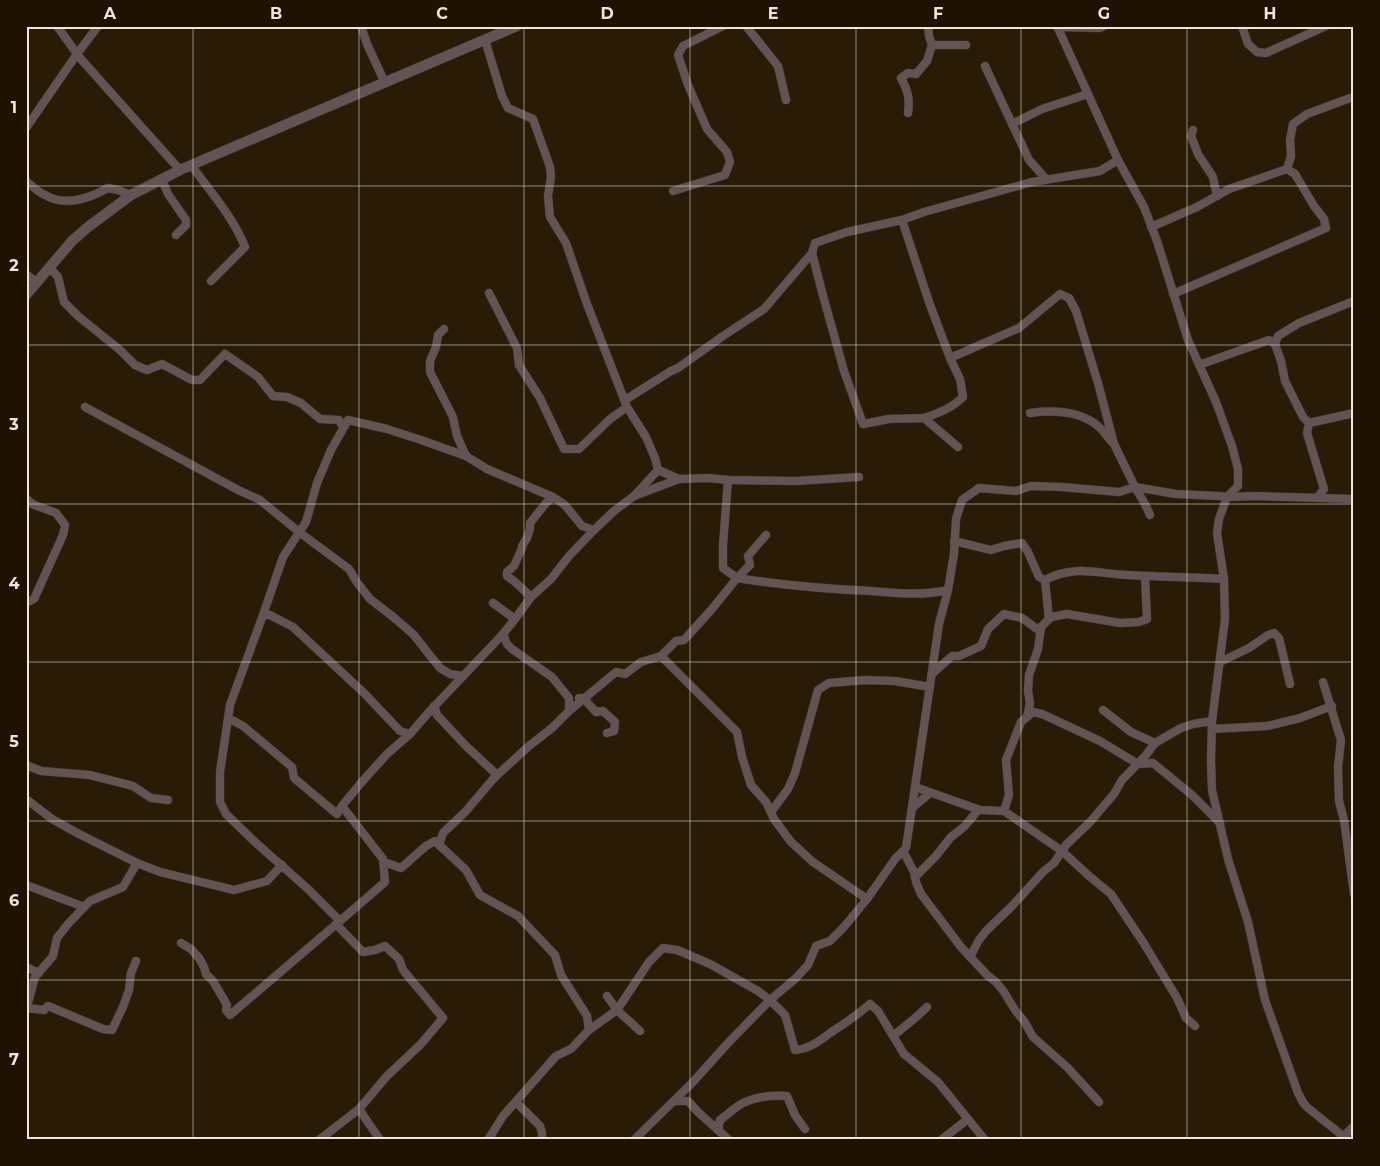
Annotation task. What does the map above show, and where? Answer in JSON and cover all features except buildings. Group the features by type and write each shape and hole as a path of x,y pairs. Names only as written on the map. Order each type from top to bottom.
{"street":[{"path":"58,26 77,54 180,170"},
{"path":"26,128 98,26"},
{"path":"361,26 385,83"},
{"path":"26,295 72,241 131,195 191,165 517,26"},
{"path":"673,191 725,175 730,162 727,152 707,130 678,55 683,46 723,26"},
{"path":"746,26 778,66 786,100"},
{"path":"908,113 909,101 901,78 908,73 916,74 927,60 932,45 928,26"},
{"path":"1104,26 1100,28 1057,27 1118,160 1144,207 1186,332 1216,402 1236,462 1238,486 1227,497 1219,519 1217,532 1224,579 1225,619 1212,725 1212,790 1228,859 1248,922 1265,1000 1298,1093 1308,1108 1348,1135"},
{"path":"1242,26 1248,44 1256,52 1266,53 1326,26"},
{"path":"486,40 502,96 508,108 533,119 540,136 550,167 551,177 548,196 550,217 566,244 626,404 646,437 656,458 658,470"},
{"path":"932,45 966,45"},
{"path":"986,66 1029,160 1046,179"},
{"path":"1012,124 1042,109 1088,94"},
{"path":"1287,169 1293,124 1307,114 1353,96"},
{"path":"1193,130 1191,136 1198,154 1213,177 1217,196"},
{"path":"489,293 517,348 519,365 540,398 564,449 579,449 626,404 764,309 812,253 816,243 847,232 902,220 924,212 1046,179 1100,171 1118,160"},
{"path":"191,165 241,236 245,247 212,281"},
{"path":"1152,227 1197,207 1230,189 1287,169"},
{"path":"1173,294 1326,228 1324,219 1295,174 1287,169"},
{"path":"162,180 168,194 186,220 186,225 176,235"},
{"path":"26,181 46,196 62,201 82,199 98,194 108,188 131,195"},
{"path":"812,253 844,371 863,424 889,418 924,418 955,405 962,397 960,379 950,358 902,220"},
{"path":"49,267 58,277 64,302 135,365 147,370 162,364 192,380 200,380 225,354 258,377 274,396 288,398 301,403 320,419 339,420 343,427"},
{"path":"26,274 36,282"},
{"path":"950,358 1019,328 1060,294 1069,298 1076,311 1114,444 1150,515"},
{"path":"1199,365 1272,342 1299,323 1354,301"},
{"path":"444,329 438,335 436,347 430,361 430,372 453,417 457,436 466,456"},
{"path":"1272,342 1281,361 1285,381 1303,418 1309,423"},
{"path":"86,407 260,500 349,569 370,599 413,634 440,668 450,674 463,676"},
{"path":"1030,414 1063,412 1087,419 1099,427 1114,444"},
{"path":"1309,423 1354,413"},
{"path":"924,418 958,447"},
{"path":"318,1140 359,1109 387,1076 420,1045 443,1018 403,970 399,958 385,946 363,952 308,889 226,814 220,802 220,772 230,705 282,557 306,522 317,483 331,450 348,420 396,432 466,456 487,469 553,497 565,504 582,526 594,530"},
{"path":"1309,423 1307,433 1324,489 1317,498"},
{"path":"658,470 679,479"},
{"path":"228,718 242,726 292,767 294,778 337,814 360,784 387,754 410,734 503,634 531,597 551,579 569,556 614,511 634,496 658,470"},
{"path":"634,496 679,479 709,478 796,481 859,477"},
{"path":"728,480 723,568 737,578 819,588 892,593 936,593 948,590"},
{"path":"634,1140 674,1101 770,1000 795,979 808,965 816,946 830,941 843,928 867,899 894,859 906,848 939,624 948,590 954,554 956,519 962,500 979,488 1016,491 1031,486 1119,492 1135,487 1176,494 1227,497 1354,499"},
{"path":"531,597 514,580 507,576 507,572 514,566 527,538 530,523 553,497"},
{"path":"26,498 32,504 56,513 65,525 63,535 34,599 26,603"},
{"path":"439,845 444,834 494,778 552,728 583,698 616,672 625,674 641,662 661,656 676,641 684,640 750,565 748,556 766,536"},
{"path":"954,542 991,550 1022,544 1028,552 1038,577 1045,580 1057,574 1080,570 1126,575 1224,579"},
{"path":"1027,717 1030,703 1028,691 1029,675 1038,649 1041,627 1051,617 1068,614 1120,623 1139,622 1147,619 1145,576"},
{"path":"1045,580 1049,619"},
{"path":"493,603 515,619"},
{"path":"932,674 952,656 959,656 981,646 988,629 1004,614 1022,618 1040,631"},
{"path":"263,615 270,615 293,627 400,730 410,734"},
{"path":"1220,662 1274,633 1279,638 1290,684"},
{"path":"503,634 512,650 552,677 569,698 569,711"},
{"path":"661,656 738,732 742,757 751,785 766,802 774,819 791,842 813,862 867,899"},
{"path":"771,812 788,789 795,773 818,690 829,683 865,680 896,681 930,687"},
{"path":"1324,682 1341,740 1338,767 1339,801 1344,820 1354,894"},
{"path":"569,698 583,698 596,712 603,711 615,722 614,730 607,732"},
{"path":"434,706 437,714 466,746 495,773 494,778"},
{"path":"970,957 987,930 1054,863 1062,851 1090,822 1114,794 1122,780 1155,743 1181,728 1193,724 1267,726 1300,718 1332,706"},
{"path":"1102,710 1131,732 1155,743"},
{"path":"1004,811 1009,795 1006,760 1021,722 1033,712 1042,714 1100,741 1138,764 1154,763 1192,795 1220,823"},
{"path":"26,765 41,771 90,775 134,786 151,798 168,800"},
{"path":"915,787 978,810 1004,811 1062,851 1088,876 1111,894 1143,942 1172,990 1186,1018 1195,1026"},
{"path":"912,808 930,793"},
{"path":"26,799 52,819 79,834 137,863 160,872 234,890 266,880 282,865"},
{"path":"181,943 191,949 199,958 206,974 213,981 227,1005 226,1010 230,1015 385,882 383,858 342,806"},
{"path":"915,877 978,810"},
{"path":"384,862 400,868 426,846 435,841 466,870 480,896 518,916 555,955 561,975 587,1016 589,1030"},
{"path":"903,851 914,872 921,894 961,947 1000,987 1033,1036 1067,1067 1099,1102"},
{"path":"136,961 131,973 129,990 112,1030 103,1029 48,1006 44,1010 26,1009 35,977 53,956 58,938 90,901 123,887 137,863"},
{"path":"26,885 84,907"},
{"path":"488,1140 503,1116 556,1056 571,1049 589,1030 617,1010 649,962 663,948 677,950 710,964 758,991 770,1000 785,1015 795,1050 812,1046 870,1004 878,1011 904,1054 938,1082 986,1140"},
{"path":"26,967 39,973"},
{"path":"607,996 617,1010 640,1031"},
{"path":"893,1036 928,1007"},
{"path":"718,1130 720,1120 742,1104 758,1098 777,1095 787,1096 795,1115 805,1128"},
{"path":"674,1101 688,1101 729,1140"},
{"path":"516,1102 540,1126 542,1140"},
{"path":"359,1109 380,1140"},
{"path":"941,1140 968,1119"}]}
